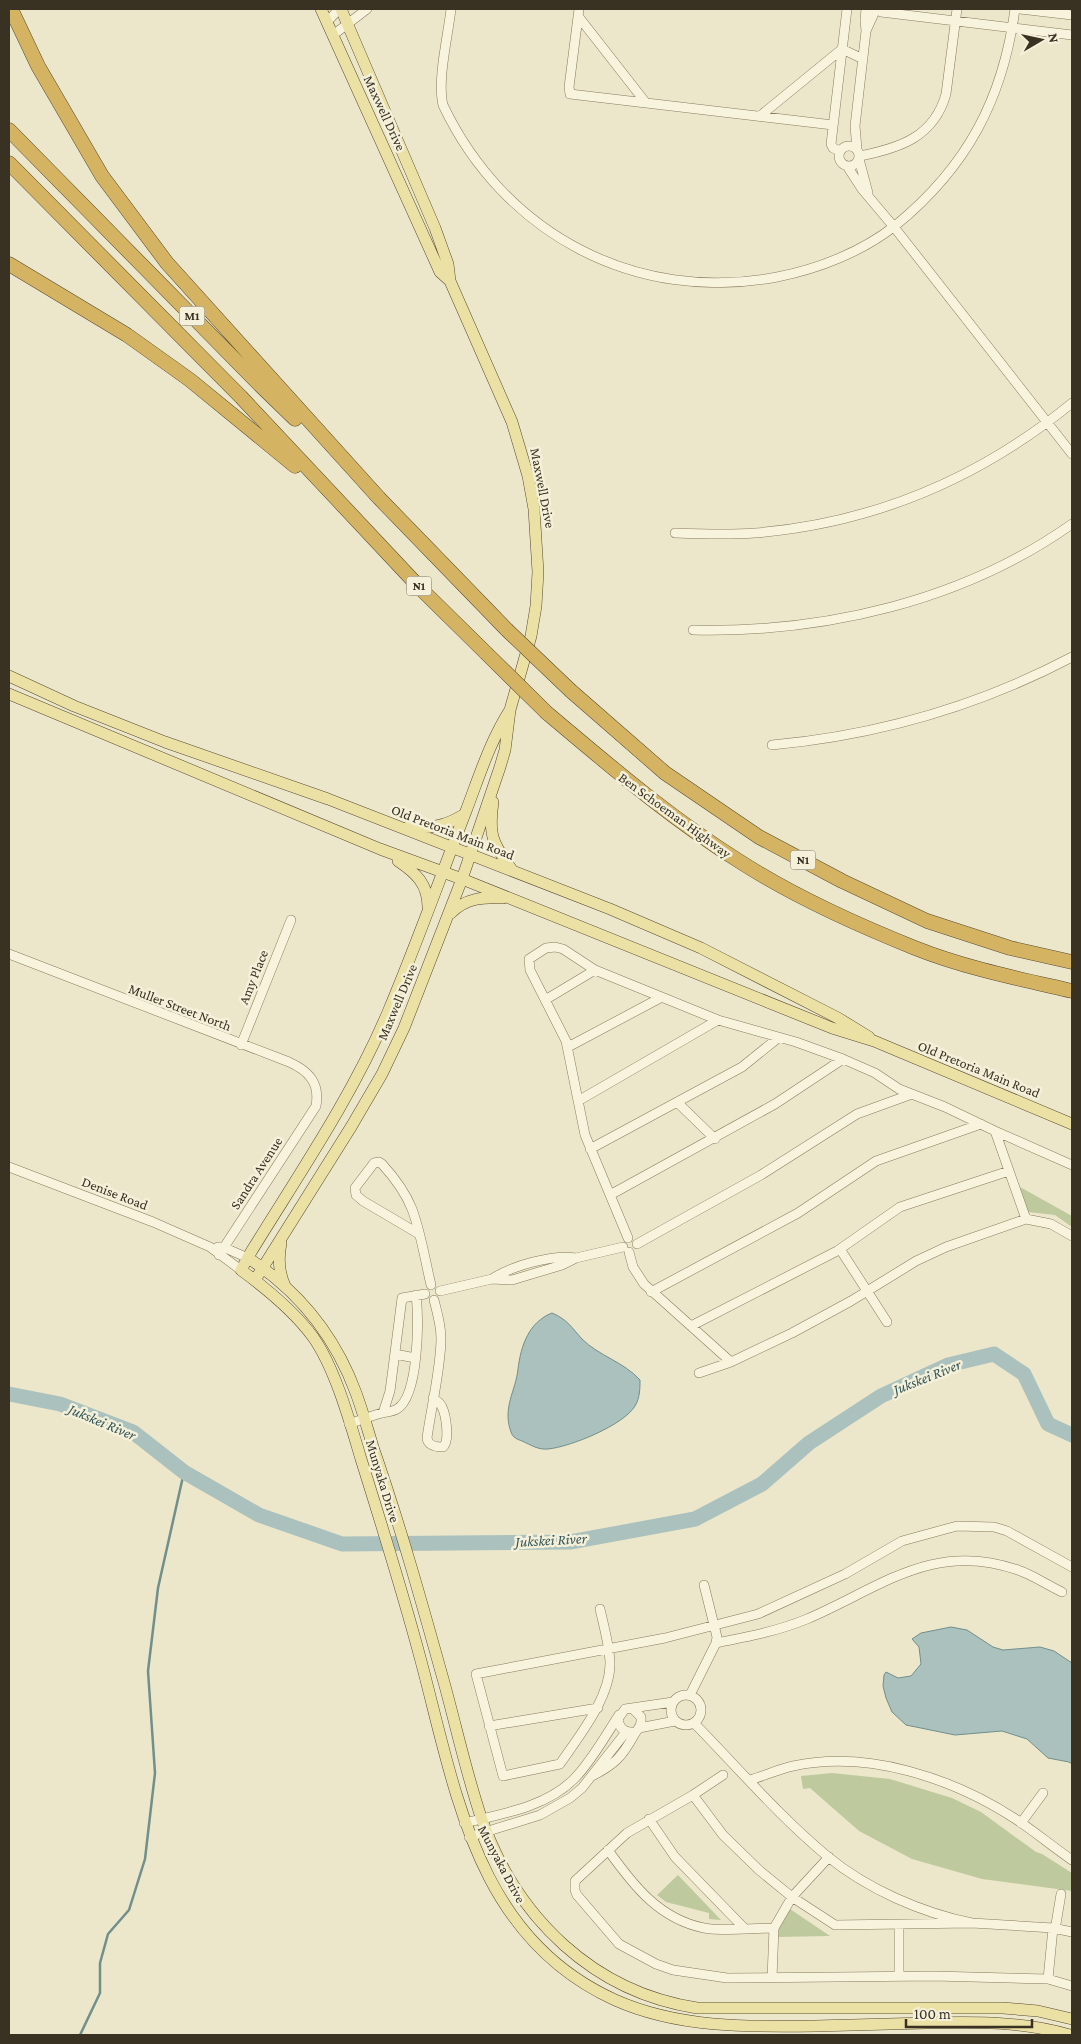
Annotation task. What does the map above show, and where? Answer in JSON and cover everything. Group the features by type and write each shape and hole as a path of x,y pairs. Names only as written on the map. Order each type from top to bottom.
{"highway":[{"path":"10,9 38,66 102,176 161,255 224,328 379,498"},
{"name":"M1","path":"9,130 260,385 379,498"},
{"name":"M1","path":"9,163 242,397 354,517"},
{"path":"9,264 127,335 190,380 289,460 354,517"},
{"path":"9,271 48,287"},
{"name":"Ben Schoeman Highway","path":"379,498 508,630 571,691 665,773 758,837 842,881 926,921 1010,948 1072,962"},
{"name":"Ben Schoeman Highway","path":"354,517 422,590 547,713 620,775 689,828 740,862 790,890 916,948 1002,975 1072,991"}],"main road":[{"name":"Maxwell Drive","path":"321,9 440,272 450,281"},
{"name":"Maxwell Drive","path":"255,1280 382,1074 404,1028 462,878 498,773 505,750 510,710 524,666 536,606 538,572 534,509 528,476 512,422 450,281 448,264 435,228 340,9"},
{"name":"Old Pretoria Main Road","path":"9,676 74,706 165,742 328,799 701,948 838,1018 874,1041"},
{"name":"Old Pretoria Main Road","path":"9,694 380,849 443,873 462,878 832,1028 874,1041 1072,1124"},
{"name":"Maxwell Drive","path":"242,1270 361,1071 388,1012 428,914 451,847 493,741 510,710"},
{"path":"498,773 490,830 501,855 512,871"},
{"path":"398,826 437,827 453,822 465,814"},
{"path":"380,849 417,875 426,893 428,914"},
{"path":"448,915 466,901 486,897 510,898"},
{"path":"282,1236 279,1262 281,1278 286,1287"},
{"name":"Munyaka Drive","path":"248,1258 286,1287 304,1305 330,1337 356,1393 383,1475 420,1600 482,1819 505,1871 518,1893 538,1920 560,1942 580,1960 603,1975 654,1999 698,2008 1003,2008 1038,2011 1072,2020"},
{"name":"Munyaka Drive","path":"242,1270 294,1315 313,1337 322,1353 349,1424 405,1601 469,1837 503,1903 522,1930 544,1953 587,1986 614,1999 653,2014 690,2022 726,2026 951,2022 1013,2024 1070,2035"}],"street":[{"path":"327,22 340,9"},
{"path":"333,35 367,9"},
{"path":"451,9 441,88 443,105 466,147 512,202 546,230 588,254 611,264 654,277 702,283 743,282 783,276 821,266 845,256 894,227 934,190 963,154 975,135 1002,76 1015,9"},
{"path":"847,9 831,144 833,148 843,148 859,155 886,151 908,142 930,125 937,116 946,94 957,9"},
{"path":"869,195 859,155 855,126 866,30 866,9 1072,34"},
{"path":"866,30 877,9"},
{"path":"1020,9 1072,15"},
{"path":"578,12 569,87 570,94 834,125"},
{"path":"578,12 646,103"},
{"path":"842,50 863,59"},
{"path":"760,116 842,50"},
{"path":"855,126 839,159 847,166 862,189 869,195 1072,454"},
{"path":"847,166 854,165 859,155"},
{"path":"675,533 745,533 782,530 814,526 872,512 959,478 1011,448 1072,403"},
{"path":"693,630 727,631 799,625 859,615 890,607 957,585 984,573 1016,558 1072,524"},
{"path":"772,745 863,732 943,712 996,694 1072,657"},
{"name":"Amy Place","path":"241,1045 291,920"},
{"path":"628,1238 590,1149 582,1123 568,1047 562,1030 530,970 529,959 531,956 546,948 555,947 571,953 594,970 718,1020 843,1059 912,1094 1072,1165"},
{"name":"Muller Street North","path":"9,954 302,1068 314,1080 317,1088 316,1106"},
{"path":"545,1000 594,970"},
{"path":"568,1047 662,996"},
{"path":"578,1101 718,1020"},
{"path":"590,1149 742,1067 778,1038"},
{"path":"610,1196 775,1104 843,1059"},
{"path":"440,1291 492,1279 507,1280 517,1278 554,1268 576,1258 636,1249 637,1244 761,1175 851,1117 912,1094"},
{"path":"677,1102 714,1139"},
{"name":"Sandra Avenue","path":"221,1251 316,1106"},
{"path":"651,1292 798,1213 876,1161 981,1124"},
{"path":"995,1131 1026,1219"},
{"path":"419,1234 356,1196 355,1188 374,1163 382,1164 409,1202 419,1234 431,1285"},
{"name":"Denise Road","path":"9,1167 154,1222 210,1247 248,1258"},
{"path":"690,1326 840,1249 900,1207 1009,1171"},
{"path":"699,1374 731,1362 792,1333 867,1291 910,1264 946,1247 1026,1219 1051,1224 1072,1236"},
{"path":"628,1238 634,1239 637,1244"},
{"path":"628,1238 624,1242 626,1250 638,1277 651,1292 731,1362"},
{"path":"840,1249 887,1322"},
{"path":"221,1251 242,1270"},
{"path":"492,1279 503,1271 553,1258 566,1256 576,1258"},
{"path":"349,1424 396,1410 404,1404 409,1393 415,1358 420,1295 431,1285 436,1286 440,1291"},
{"path":"382,1413 390,1391 402,1298 420,1295 429,1300 434,1300 438,1298 440,1291"},
{"path":"433,1398 440,1403 444,1414 446,1441 443,1447 432,1446 427,1440 441,1336 434,1300"},
{"path":"395,1354 415,1358"},
{"path":"600,1609 608,1649 610,1665 603,1696 598,1708 560,1764 503,1776 476,1674 608,1649 665,1638 758,1614 844,1574 902,1541 957,1526 994,1528 1007,1531 1072,1567"},
{"path":"716,1643 786,1627 904,1572 938,1562 970,1560 995,1564 1018,1570 1062,1592"},
{"path":"690,1695 716,1643 716,1624 704,1585"},
{"path":"464,1823 529,1806 544,1800 574,1779 619,1715 625,1710 673,1702 680,1696 690,1695 698,1700 702,1710 695,1724 685,1726 675,1721 626,1732 582,1788 556,1806 540,1815 469,1837"},
{"path":"673,1702 671,1712 675,1721"},
{"path":"489,1726 598,1708"},
{"path":"590,1778 606,1769 622,1756 638,1729 642,1717 633,1709"},
{"path":"619,1715 620,1727 626,1732"},
{"path":"695,1724 786,1820 829,1858 856,1876 898,1898 950,1918 972,1923"},
{"path":"750,1780 793,1766 837,1761 868,1764 916,1773 955,1785 1021,1823 1072,1860"},
{"path":"723,1775 693,1795 627,1833 577,1877 574,1886 578,1895 618,1944 656,1964 673,1970 727,1978 899,1976 1048,1979 1072,1986"},
{"path":"1021,1823 1044,1793"},
{"path":"693,1795 723,1835 759,1870 792,1897 835,1925 972,1923 1053,1928 1072,1932"},
{"path":"649,1819 675,1857 744,1928"},
{"path":"608,1850 646,1898 666,1913 684,1922 705,1928 774,1928"},
{"path":"772,1978 774,1928 792,1897 829,1858"},
{"path":"1048,1979 1053,1928 1056,1924 1061,1894"},
{"path":"899,1925 899,1976"}],"green space":[{"path":"1020,1187 1072,1216 1072,1227 1055,1215 1028,1212"},
{"path":"832,1773 890,1779 952,1798 981,1812 1036,1852 1072,1873 1072,1891 982,1879 912,1859 859,1831 810,1788 803,1789 801,1776"},
{"path":"678,1875 721,1920 709,1919 709,1913 666,1902 657,1895"},
{"path":"790,1909 830,1936 777,1937 777,1928"}],"water":[{"path":"552,1313 565,1321 589,1345 634,1374 640,1380 640,1390 635,1406 620,1420 582,1440 558,1447 541,1449 514,1437 511,1432 508,1415 510,1399 524,1343 537,1322"},
{"path":"951,1627 967,1630 993,1647 1003,1650 1040,1647 1054,1651 1072,1663 1072,1764 1048,1758 1027,1739 1002,1731 955,1735 906,1725 892,1712 883,1686 886,1672 898,1678 911,1676 921,1664 919,1647 912,1639 921,1633"}],"waterway":[{"name":"Jukskei River","path":"9,1394 60,1404 133,1432 184,1472 259,1515 342,1544 570,1542 695,1519 762,1484 809,1443 881,1396 948,1365 994,1354 1024,1374 1048,1424 1072,1435"},
{"path":"80,2035 100,1993 100,1963 108,1934 129,1910 145,1859 155,1773 148,1671 158,1588 184,1472"}]}
